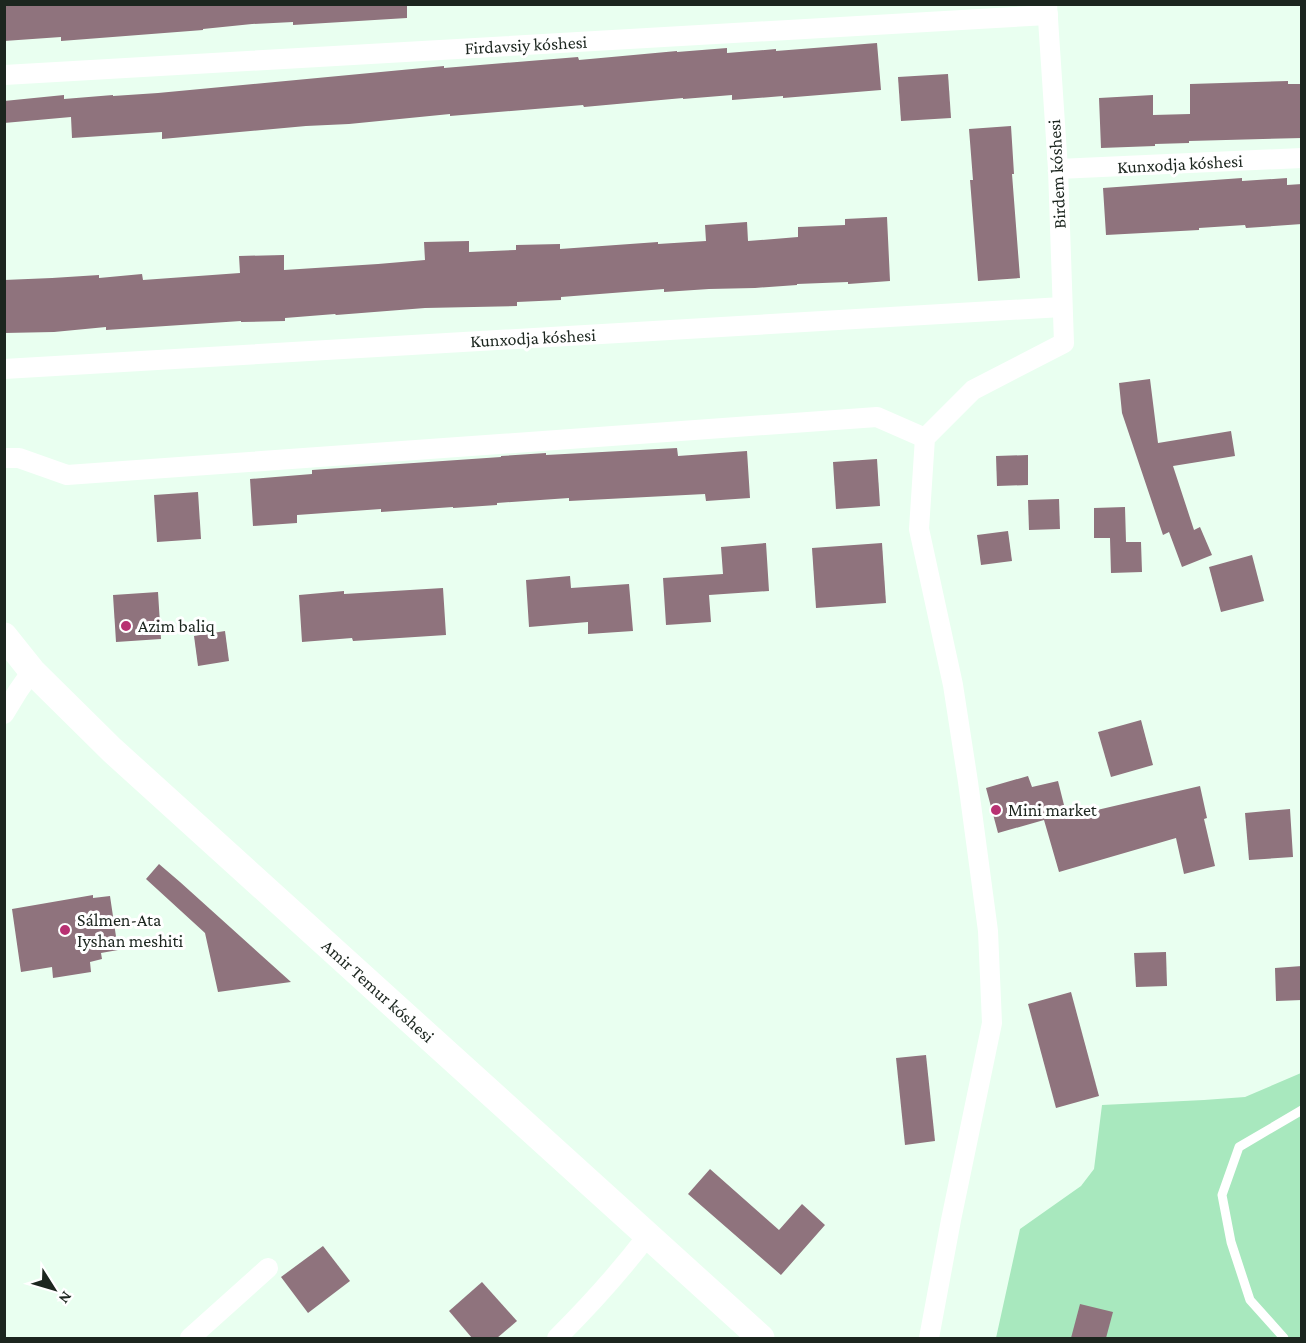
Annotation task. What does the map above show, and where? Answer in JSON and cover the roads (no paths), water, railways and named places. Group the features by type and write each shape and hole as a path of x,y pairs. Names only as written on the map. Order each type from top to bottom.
{"street":[{"name":"Firdavsiy kóshesi","path":"4,75 1047,10"},
{"name":"Birdem kóshesi","path":"925,438 973,390 1064,343 1058,169 1047,10"},
{"name":"Kunxodja kóshesi","path":"1058,169 1302,158"},
{"name":"Kunxodja kóshesi","path":"4,369 1062,307"},
{"path":"4,458 20,458 67,475 877,417 925,438 919,530 953,685 968,782 988,931 992,1023 929,1338"},
{"name":"Amir Temur kóshesi","path":"4,636 32,671 155,789 761,1338"},
{"path":"4,714 32,671"},
{"path":"557,1338 648,1235"},
{"path":"190,1338 268,1268"}],"lane":[{"path":"1284,1338 1250,1300 1231,1242 1222,1195 1239,1147 1302,1110"}],"place":[{"name":"Azim baliq","path":"126,626"},
{"name":"Mini market","path":"996,810"},
{"name":"Sálmen-Ata Iyshan meshiti","path":"65,930"}]}
